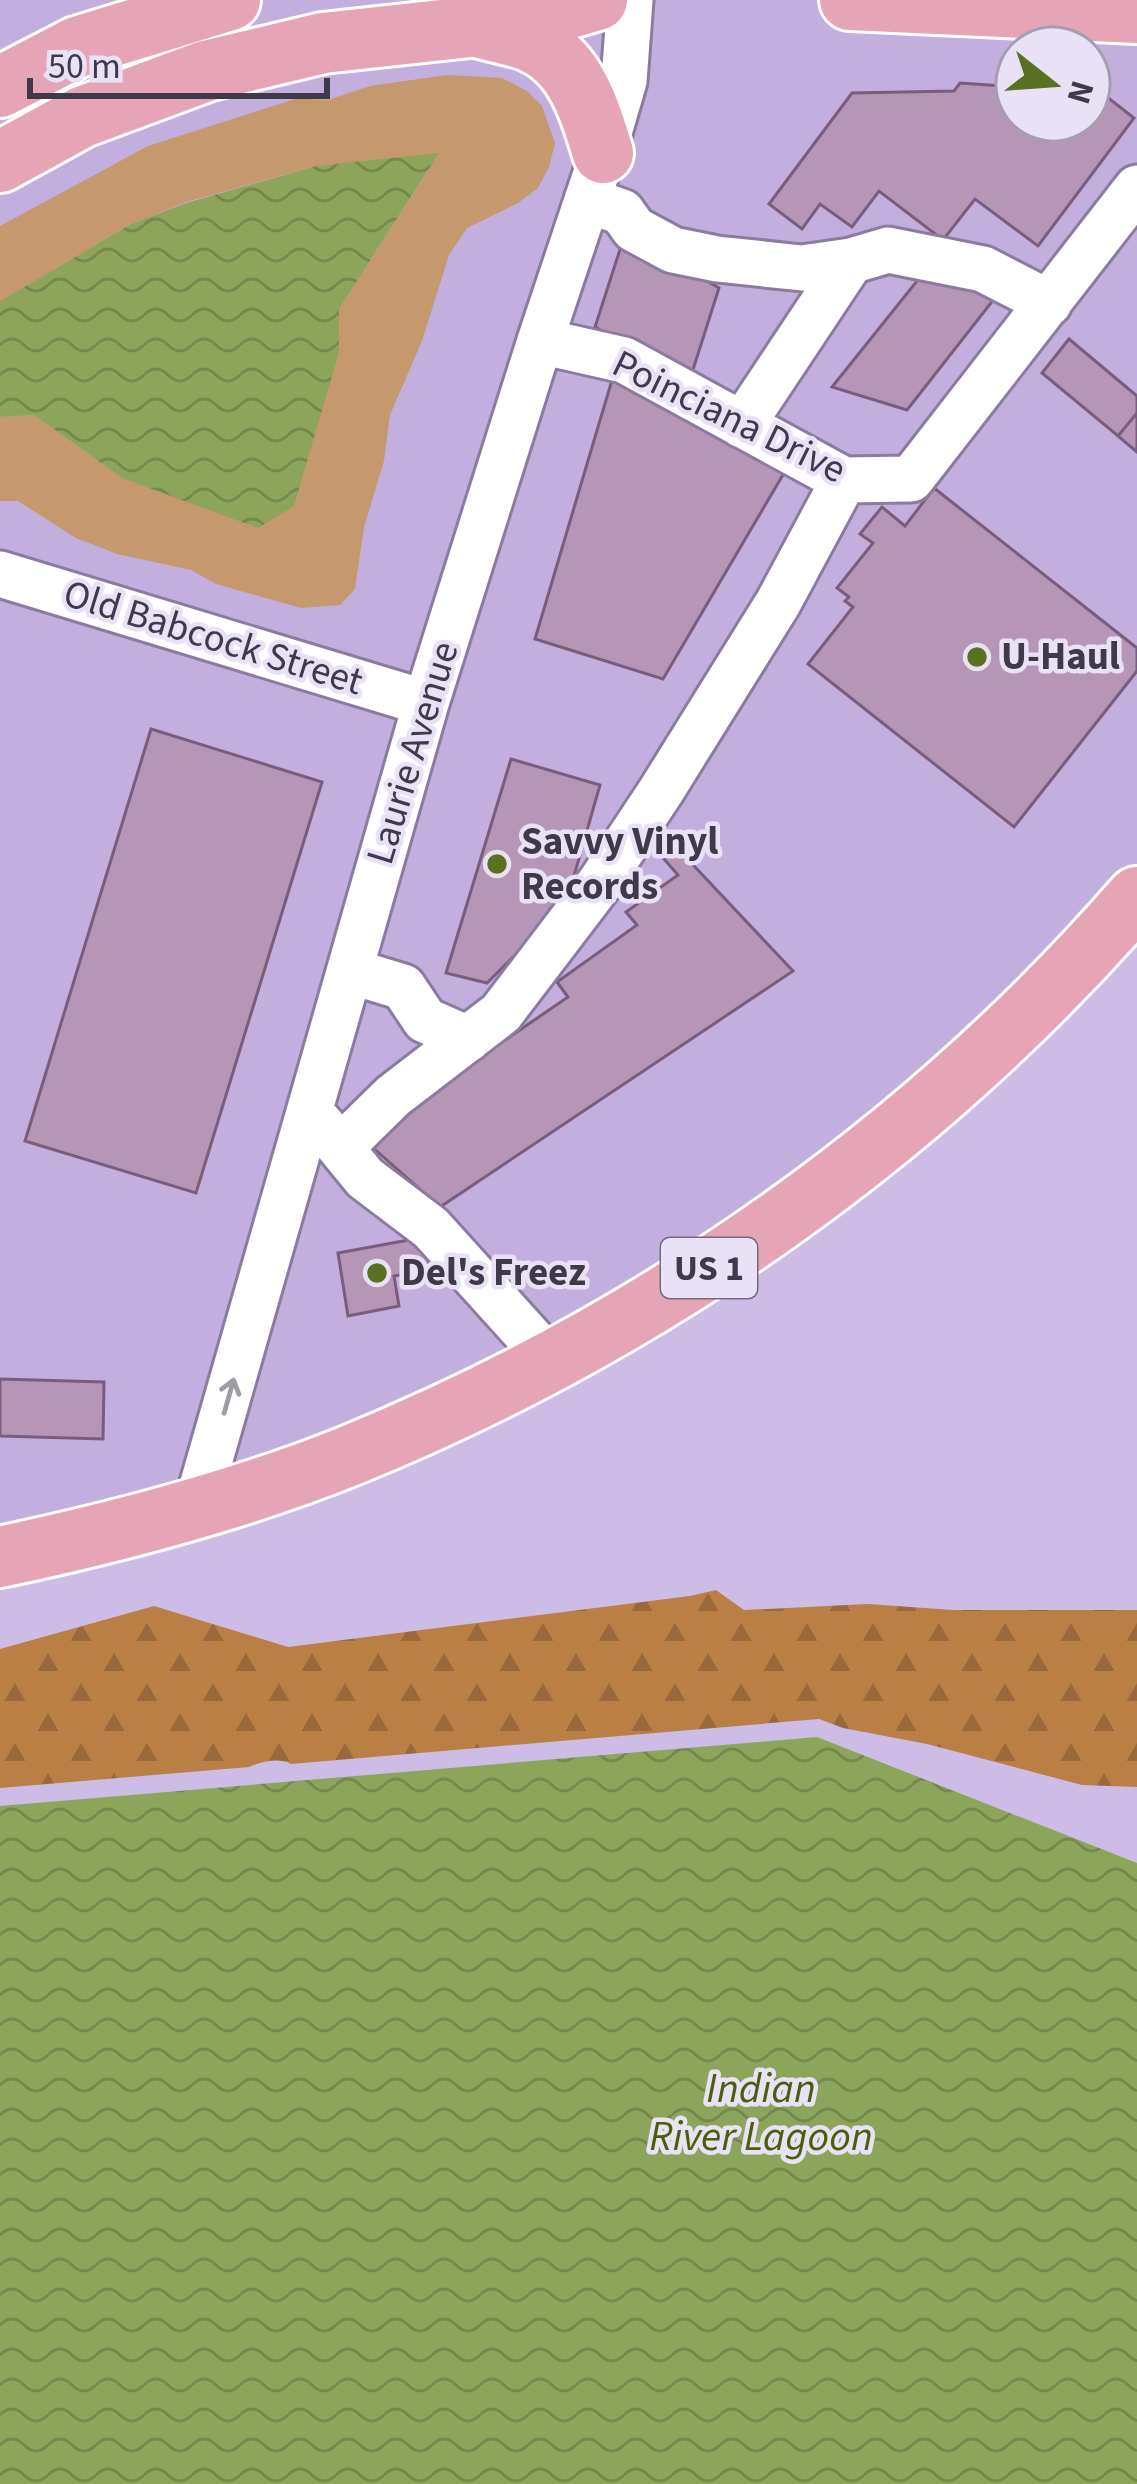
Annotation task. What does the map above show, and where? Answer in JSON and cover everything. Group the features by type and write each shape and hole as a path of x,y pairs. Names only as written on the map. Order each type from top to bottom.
{"main road":[{"path":"0,87 77,47 230,0"},
{"path":"0,162 82,117 206,71 323,43 525,21 597,0"},
{"path":"850,0 1137,13"},
{"path":"475,27 531,41 561,62 586,97 595,177"},
{"name":"US 1","path":"0,1557 196,1508 346,1457 481,1398 613,1329 752,1240 884,1144 994,1046 1137,897"}],"street":[{"name":"Laurie Avenue","path":"196,1508 426,703 624,81 630,0"},
{"path":"595,177 634,229 674,250 802,268 888,250 983,269 1048,303"},
{"name":"Poinciana Drive","path":"540,341 624,360 844,480 911,479 1137,188"},
{"path":"742,424 851,261"},
{"path":"341,1147 393,1096 501,1013 600,883 778,603 844,480"},
{"name":"Old Babcock Street","path":"0,574 426,703"},
{"path":"350,971 403,987 425,1020 468,1039"},
{"path":"310,1111 365,1178 431,1228 551,1361"}],"shaded area":[{"path":"0,0 1137,0 1137,897 878,1162 497,1414 0,1562"},
{"path":"447,75 502,78 527,91 542,106 555,143 538,188 467,228 449,255 422,341 390,415 355,589 340,605 301,608 216,584 191,570 117,554 76,538 18,501 0,501 0,417 34,415 122,478 339,352 339,309 438,155 316,166 186,202 131,224 0,301 0,226 148,146 298,98 328,100 370,86"}],"green space":[{"path":"716,1590 744,1610 868,1604 953,1610 1137,1610 1137,1787 1082,1785 819,1719 291,1764 270,1761 249,1767 0,1788 0,1649 154,1606 288,1647"}],"water":[{"path":"439,153 339,309 339,352 294,506 258,528 122,478 34,415 0,417 0,301 131,224 186,203 316,166"},
{"name":"Indian River Lagoon","path":"817,1737 1137,1863 1137,2484 0,2484 0,1806"}],"building":[{"path":"960,83 993,85 993,144 1113,144 1113,102 1134,118 1038,246 975,199 943,240 879,191 852,227 820,204 802,229 769,204 852,93 954,91"},
{"path":"625,234 719,288 690,379 595,327"},
{"path":"925,271 998,294 907,410 832,387"},
{"path":"1069,339 1137,396 1137,413 1118,436 1042,373"},
{"path":"612,380 784,473 663,679 535,639"},
{"path":"1137,413 1137,452 1118,436"},
{"path":"934,488 1137,648 1137,671 1014,827 808,664 853,607 837,588 873,543 860,534 882,507 905,526"},
{"path":"151,729 322,782 196,1193 25,1141"},
{"path":"511,759 600,785 566,904 487,983 446,973"},
{"path":"679,850 793,971 440,1207 362,1138 568,997 557,982 637,925 626,912 678,875 664,859"},
{"name":"Del's Freez","path":"425,1237 430,1270 394,1276 399,1306 348,1316 338,1253"},
{"path":"0,1379 104,1382 103,1439 0,1436"}],"place":[{"name":"U-Haul","path":"977,657"},
{"name":"Savvy Vinyl Records","path":"497,864"},
{"name":"Del's Freez","path":"377,1273"}]}
